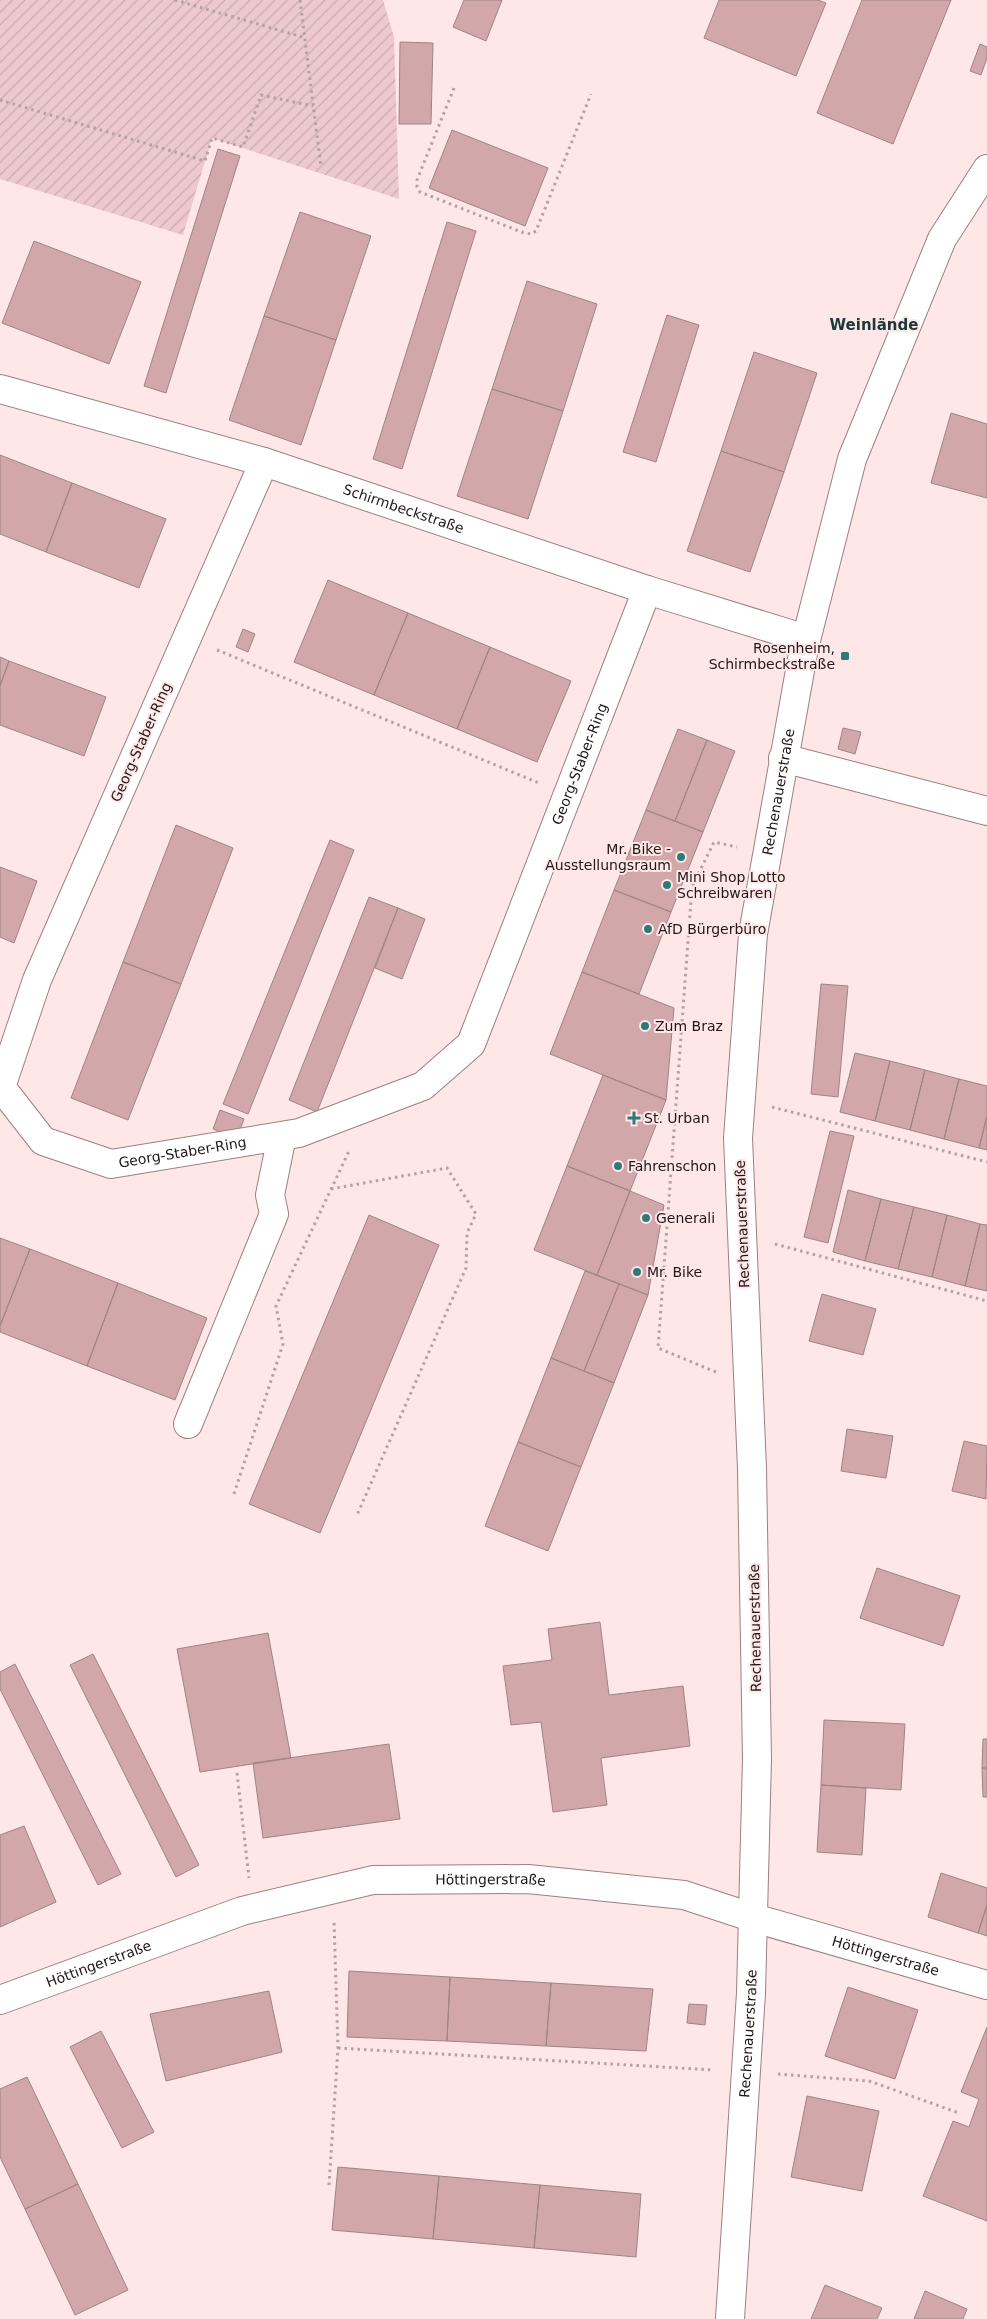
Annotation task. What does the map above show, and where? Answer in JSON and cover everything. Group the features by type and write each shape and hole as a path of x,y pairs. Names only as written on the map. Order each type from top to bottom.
{"street":[{"name":"Rechenauerstraße","path":"730,2319 754,1918 757,1759 752,1469 738,1138 753,934 806,638 852,459 942,239 987,169"},
{"name":"Schirmbeckstraße","path":"0,389 264,462 647,590 806,638"},
{"name":"Georg-Staber-Ring","path":"264,462 37,980 1,1087 43,1141 111,1164 299,1133 423,1086 471,1044 647,590"},
{"path":"783,758 987,811"},
{"path":"188,1424 274,1214 270,1195 282,1136"},
{"name":"Höttingerstraße","path":"0,2000 253,1908 373,1880 528,1879 684,1894 754,1918 987,1985"}],"path":[{"path":"175,0 306,38"},
{"path":"300,0 321,167"},
{"path":"454,88 417,180 417,187 420,192 524,233 531,234 536,231 591,94"},
{"path":"0,100 205,161 212,138 243,147 261,95 313,106"},
{"path":"187,637 567,795"},
{"path":"749,1386 658,1348 692,887 714,842 767,854"},
{"path":"688,930 701,931"},
{"path":"741,1100 987,1162"},
{"path":"234,1494 283,1344 276,1306 370,1106"},
{"path":"331,1189 447,1168 476,1214 467,1232 466,1268 357,1515"},
{"path":"742,1235 987,1301"},
{"path":"237,1773 253,1908"},
{"path":"329,2185 338,2048 332,1890"},
{"path":"338,2048 869,2081 959,2112"}],"shaded area":[{"path":"0,0 383,0 394,37 399,199 212,138 183,235 0,179"}],"building":[{"path":"464,0 502,0 486,41 453,27"},
{"path":"719,0 818,0 826,3 796,76 704,38"},
{"path":"862,0 951,0 893,144 817,113"},
{"path":"400,42 433,43 431,124 399,124"},
{"path":"980,44 987,47 987,58 981,75 970,71"},
{"path":"452,130 548,168 525,226 429,188"},
{"path":"218,149 240,156 166,393 144,386"},
{"path":"300,212 371,236 336,340 264,316"},
{"path":"447,222 476,231 402,469 373,459"},
{"path":"34,241 141,282 109,364 2,323"},
{"path":"527,281 597,304 563,411 492,389"},
{"path":"667,315 699,325 656,462 623,452"},
{"path":"264,316 336,340 301,445 229,420"},
{"path":"754,352 817,373 784,472 721,451"},
{"path":"492,389 563,411 528,519 457,496"},
{"path":"951,413 987,424 987,498 931,483"},
{"path":"721,451 784,472 750,572 687,551"},
{"path":"0,455 72,483 46,552 0,534"},
{"path":"72,483 166,519 139,588 46,552"},
{"path":"328,580 408,613 374,695 294,662"},
{"path":"408,613 490,647 457,729 374,695"},
{"path":"243,629 255,634 248,652 236,647"},
{"path":"490,647 571,681 537,762 457,729"},
{"path":"0,657 9,661 0,686"},
{"path":"9,661 106,697 84,756 0,725 0,686"},
{"path":"843,728 861,732 855,754 838,749"},
{"path":"678,729 707,740 675,821 646,810"},
{"path":"707,740 735,751 703,832 675,821"},
{"path":"646,810 703,832 671,912 614,890"},
{"path":"176,825 233,848 181,984 123,962"},
{"path":"330,840 354,850 248,1114 223,1104"},
{"path":"0,867 37,881 14,943 0,937"},
{"path":"614,890 671,912 639,994 582,972"},
{"path":"369,897 398,908 317,1112 289,1100"},
{"path":"398,908 425,919 402,979 375,968"},
{"path":"123,962 181,984 128,1120 71,1098"},
{"path":"582,972 674,1008 666,1100 550,1054"},
{"path":"821,984 848,986 838,1097 811,1094"},
{"path":"855,1053 890,1061 875,1121 840,1112"},
{"path":"890,1061 925,1070 910,1130 875,1121"},
{"path":"925,1070 959,1079 944,1139 910,1130"},
{"path":"603,1075 666,1100 630,1191 567,1166"},
{"path":"959,1079 987,1086 987,1116 979,1148 944,1139"},
{"path":"220,1110 244,1119 237,1138 213,1129"},
{"path":"987,1116 987,1150 979,1148"},
{"path":"830,1131 854,1136 828,1243 804,1237"},
{"path":"567,1166 630,1191 597,1275 534,1250"},
{"path":"848,1190 881,1199 865,1261 833,1252"},
{"path":"630,1191 664,1205 648,1295 597,1275"},
{"path":"881,1199 914,1207 898,1269 865,1261"},
{"path":"914,1207 947,1215 932,1277 898,1269"},
{"path":"369,1215 439,1245 320,1533 249,1504"},
{"path":"947,1215 980,1224 965,1286 932,1277"},
{"path":"980,1224 987,1225 987,1291 965,1286"},
{"path":"0,1238 30,1249 0,1326"},
{"path":"30,1249 118,1283 87,1366 0,1332 0,1326"},
{"path":"585,1271 619,1284 584,1371 551,1358"},
{"path":"118,1283 207,1318 175,1400 87,1366"},
{"path":"619,1284 648,1295 614,1383 584,1371"},
{"path":"822,1294 876,1309 863,1355 809,1341"},
{"path":"551,1358 614,1383 581,1467 518,1442"},
{"path":"847,1429 893,1436 886,1478 841,1471"},
{"path":"964,1441 987,1446 986,1499 952,1491"},
{"path":"518,1442 581,1467 548,1551 485,1526"},
{"path":"877,1568 960,1596 943,1646 860,1618"},
{"path":"600,1622 609,1695 683,1686 690,1746 601,1758 607,1805 553,1812 541,1722 511,1725 503,1666 552,1660 548,1629"},
{"path":"268,1633 291,1758 200,1772 177,1649"},
{"path":"93,1654 199,1865 176,1877 70,1665"},
{"path":"15,1664 121,1874 98,1885 0,1689 0,1672"},
{"path":"824,1720 905,1724 901,1790 821,1785"},
{"path":"983,1739 987,1739 987,1768 982,1768"},
{"path":"389,1744 400,1819 263,1838 253,1763"},
{"path":"982,1768 987,1768 987,1797 983,1797"},
{"path":"821,1785 866,1788 862,1855 817,1852"},
{"path":"24,1826 56,1902 0,1927 0,1835"},
{"path":"941,1873 987,1888 987,1905 978,1933 928,1917"},
{"path":"987,1905 987,1936 978,1933"},
{"path":"349,1971 450,1977 447,2041 347,2037"},
{"path":"450,1977 551,1983 546,2046 447,2041"},
{"path":"551,1983 653,1989 646,2051 546,2046"},
{"path":"848,1987 918,2010 895,2079 825,2056"},
{"path":"269,1991 282,2052 166,2081 150,2014"},
{"path":"689,2004 707,2005 705,2025 687,2023"},
{"path":"987,2027 987,2221 923,2196 953,2121 969,2127 979,2099 961,2092"},
{"path":"101,2031 154,2132 122,2148 70,2047"},
{"path":"27,2077 78,2184 25,2209 0,2157 0,2089"},
{"path":"807,2096 879,2111 862,2191 791,2177"},
{"path":"338,2167 439,2176 433,2239 332,2230"},
{"path":"439,2176 540,2185 534,2248 433,2239"},
{"path":"78,2184 128,2290 75,2315 25,2209"},
{"path":"540,2185 641,2194 636,2257 534,2248"},
{"path":"825,2285 882,2308 877,2319 811,2319"},
{"path":"925,2291 967,2309 963,2319 914,2319"}],"place":[{"name":"Rosenheim, Schirmbeckstraße","path":"845,656"},
{"name":"Mr. Bike - Ausstellungsraum","path":"681,857"},
{"name":"Mini Shop Lotto Schreibwaren","path":"667,885"},
{"name":"AfD Bürgerbüro","path":"648,929"},
{"name":"Zum Braz","path":"645,1026"},
{"name":"St. Urban","path":"634,1118"},
{"name":"Fahrenschon","path":"618,1166"},
{"name":"Generali","path":"646,1218"},
{"name":"Mr. Bike","path":"637,1272"}],"district":[{"name":"Weinlände","path":"874,325"}]}
